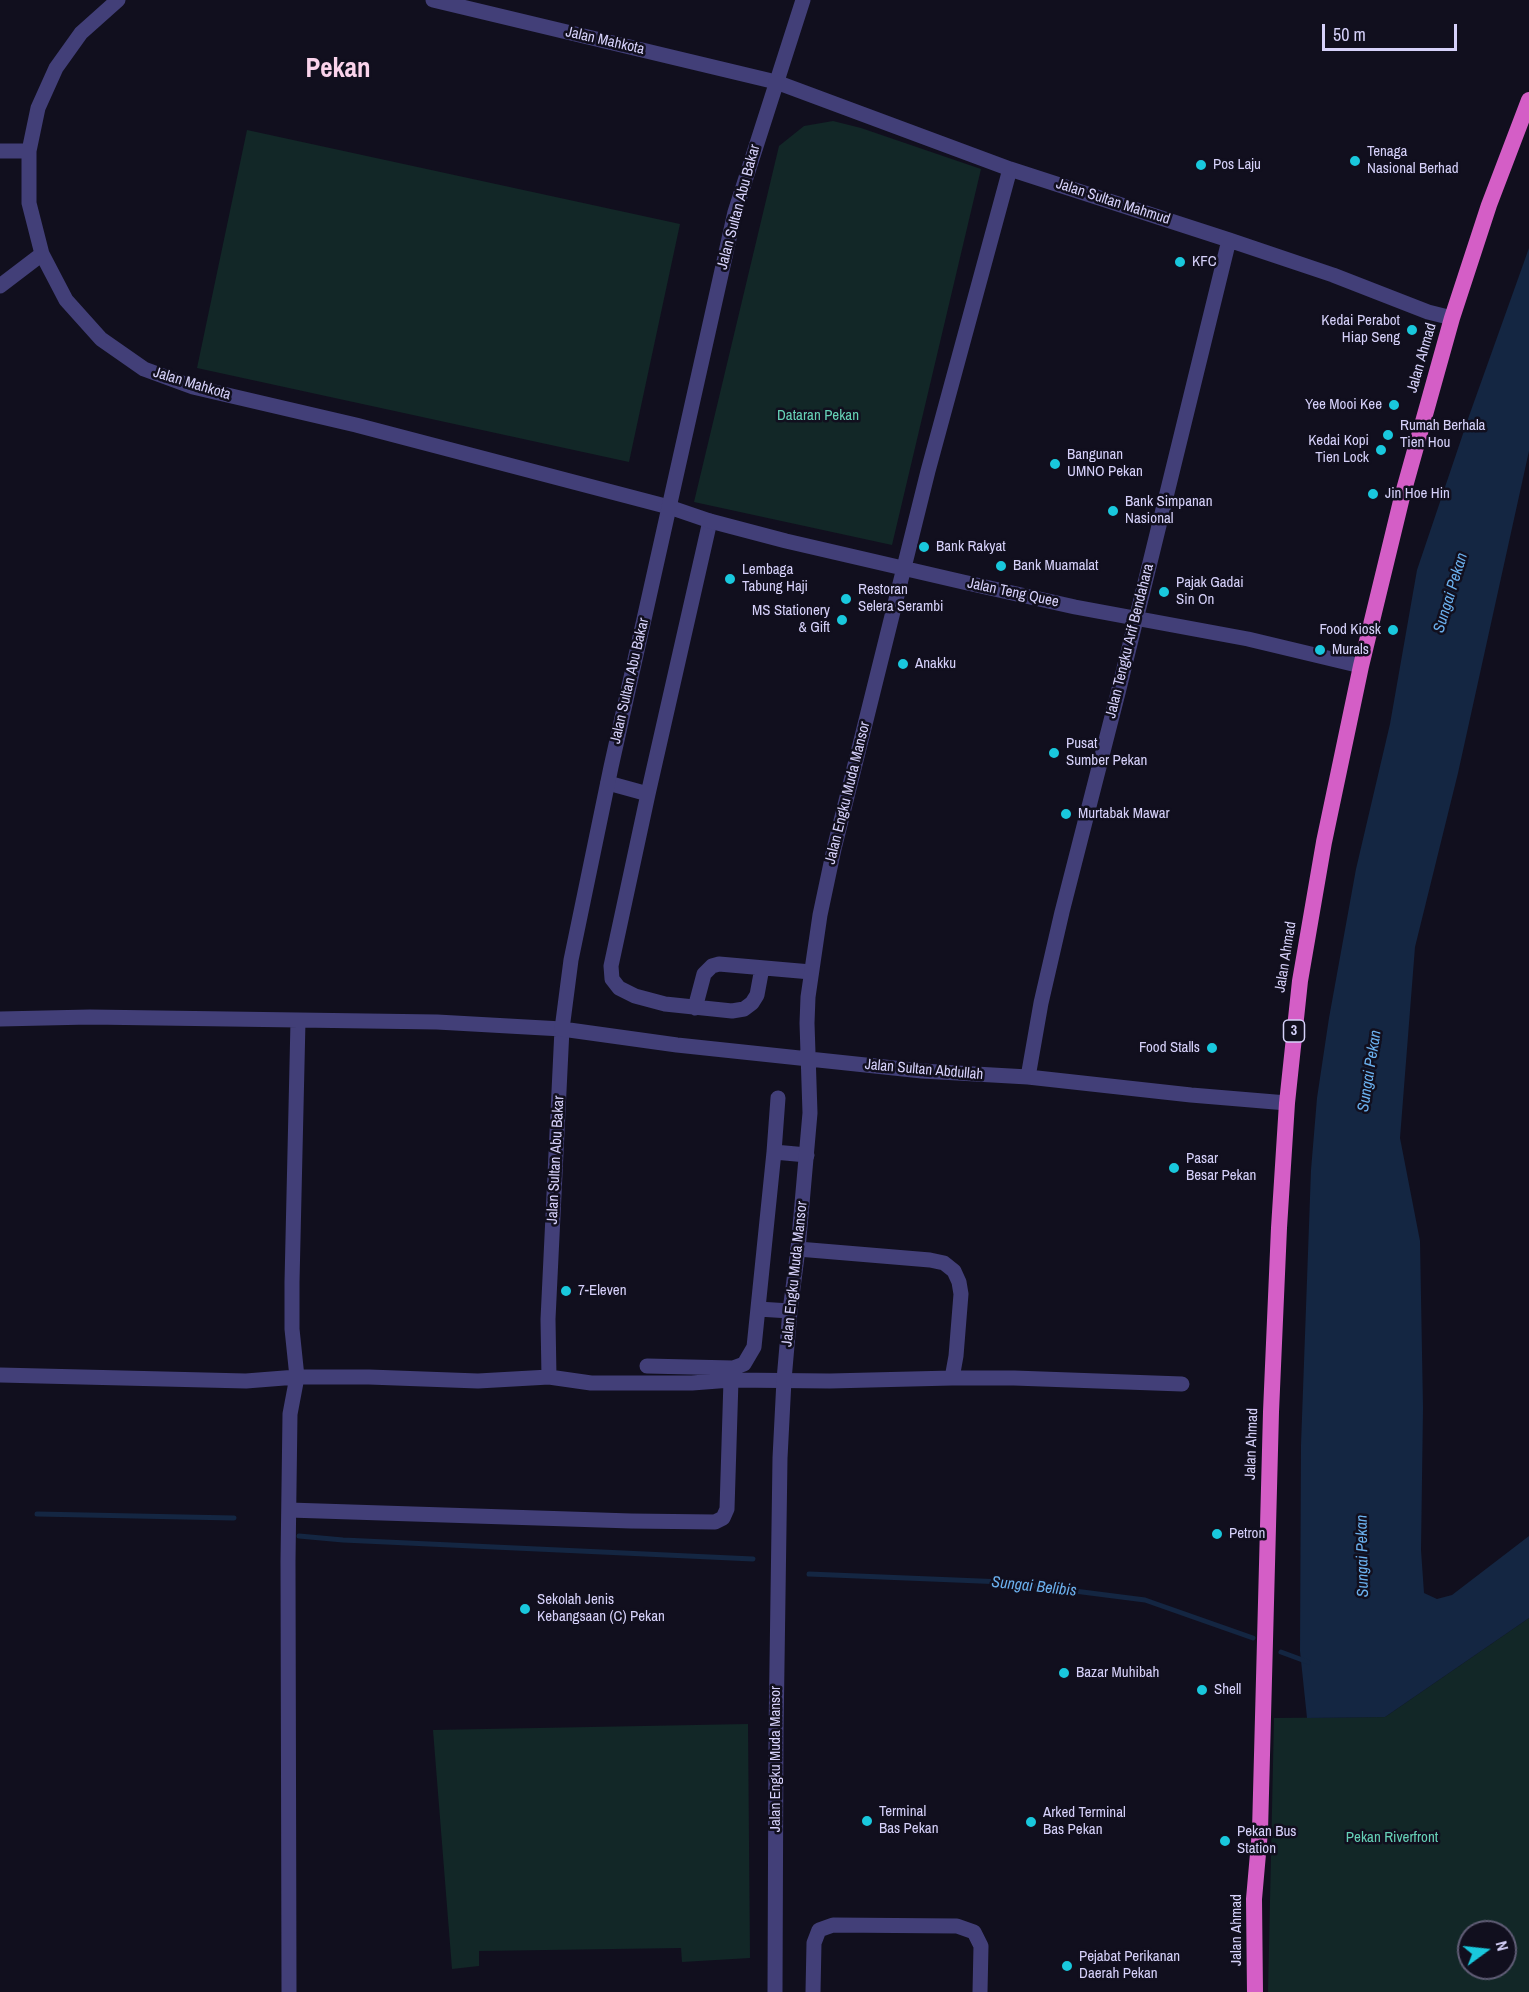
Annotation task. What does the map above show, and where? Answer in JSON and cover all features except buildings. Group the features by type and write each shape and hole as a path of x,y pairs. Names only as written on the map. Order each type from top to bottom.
{"highway":[{"name":"Jalan Ahmad","path":"1256,1992 1254,1899 1260,1831 1271,1424 1279,1228 1287,1103 1300,981 1308,930 1361,666 1402,497 1452,318 1489,205 1529,100"}],"street":[{"name":"Jalan Mahkota","path":"433,0 776,82"},
{"name":"Jalan Sultan Abu Bakar","path":"549,1377 548,1319 562,1029 571,960 735,212 803,0"},
{"name":"Jalan Mahkota","path":"115,1 81,33 56,68 38,108 29,151 29,203 42,254 66,300 101,339 144,369 193,387 356,426 669,507"},
{"name":"Jalan Sultan Mahmud","path":"776,82 1010,169 1333,275 1428,312 1452,318"},
{"path":"0,152 29,151"},
{"name":"Jalan Engku Muda Mansor","path":"775,1992 780,1458 790,1311 810,1113 807,1023 811,972 834,849 904,567 1010,169"},
{"name":"Jalan Tengku Arif Bendahara","path":"1028,1077 1041,1003 1229,240"},
{"path":"0,286 42,254"},
{"name":"Jalan Teng Quee","path":"669,507 710,521 786,541 1075,607 1248,639 1361,666"},
{"path":"710,521 611,966 612,979 619,987 635,996 665,1004 732,1011 744,1009 752,1004 757,995 762,968"},
{"path":"608,783 648,794"},
{"path":"695,1008 704,974 712,966 719,964 811,972"},
{"name":"Jalan Sultan Abdullah","path":"0,1019 90,1017 465,1023 562,1029 677,1045 922,1071 1028,1077 1287,1103"},
{"path":"289,1992 289,1510 290,1414 297,1377 292,1329 292,1271 298,1021"},
{"path":"647,1366 733,1368 744,1364 754,1347 778,1098"},
{"path":"774,1152 807,1155"},
{"path":"798,1249 930,1260 944,1263 954,1271 961,1294 952,1378"},
{"path":"758,1309 790,1311"},
{"path":"0,1375 234,1380 369,1377 478,1381 549,1377 591,1383 952,1378 1182,1384"},
{"path":"289,1510 715,1522 723,1518 727,1509 731,1380"},
{"path":"813,1992 814,1943 819,1930 833,1925 957,1926 974,1932 981,1946 980,1992"}],"green space":[{"name":"Dataran Pekan","path":"833,121 861,128 981,169 892,545 694,502 779,146 804,126"},
{"path":"247,130 680,224 629,462 197,368"},
{"name":"Pekan Riverfront","path":"1529,1618 1529,1992 1268,1992 1274,1718 1385,1717"},
{"path":"748,1724 750,1958 682,1962 681,1948 479,1951 479,1966 452,1969 433,1730"}],"water":[{"name":"Sungai Pekan","path":"1529,248 1529,451 1458,773 1415,947 1400,1138 1420,1241 1423,1408 1421,1550 1424,1593 1437,1599 1452,1595 1529,1536 1529,1618 1385,1717 1307,1718 1300,1651 1301,1445 1311,1170 1317,1098 1329,1018 1356,869 1390,724 1417,570"}],"waterway":[{"path":"37,1514 234,1518"},
{"path":"299,1536 753,1559"},
{"name":"Sungai Belibis","path":"809,1574 1004,1582 1145,1600 1253,1638"},
{"path":"1281,1652 1308,1662"}],"place":[{"name":"Tenaga Nasional Berhad","path":"1355,161"},
{"name":"Pos Laju","path":"1201,165"},
{"name":"KFC","path":"1180,262"},
{"name":"Kedai Perabot Hiap Seng","path":"1412,330"},
{"name":"Yee Mooi Kee","path":"1394,405"},
{"name":"Rumah Berhala Tien Hou","path":"1388,435"},
{"name":"Kedai Kopi Tien Lock","path":"1381,450"},
{"name":"Bangunan UMNO Pekan","path":"1055,464"},
{"name":"Jin Hoe Hin","path":"1373,494"},
{"name":"Bank Simpanan Nasional","path":"1113,511"},
{"name":"Bank Rakyat","path":"924,547"},
{"name":"Bank Muamalat","path":"1001,566"},
{"name":"Lembaga Tabung Haji","path":"730,579"},
{"name":"Pajak Gadai Sin On","path":"1164,592"},
{"name":"Restoran Selera Serambi","path":"846,599"},
{"name":"MS Stationery & Gift","path":"842,620"},
{"name":"Food Kiosk","path":"1393,630"},
{"name":"Murals","path":"1320,650"},
{"name":"Anakku","path":"903,664"},
{"name":"Pusat Sumber Pekan","path":"1054,753"},
{"name":"Murtabak Mawar","path":"1066,814"},
{"name":"Food Stalls","path":"1212,1048"},
{"name":"Pasar Besar Pekan","path":"1174,1168"},
{"name":"7-Eleven","path":"566,1291"},
{"name":"Petron","path":"1217,1534"},
{"name":"Sekolah Jenis Kebangsaan (C) Pekan","path":"525,1609"},
{"name":"Bazar Muhibah","path":"1064,1673"},
{"name":"Shell","path":"1202,1690"},
{"name":"Terminal Bas Pekan","path":"867,1821"},
{"name":"Arked Terminal Bas Pekan","path":"1031,1822"},
{"name":"Pekan Bus Station","path":"1225,1841"},
{"name":"Pejabat Perikanan Daerah Pekan","path":"1067,1966"}],"district":[{"name":"Pekan","path":"338,70"}]}
